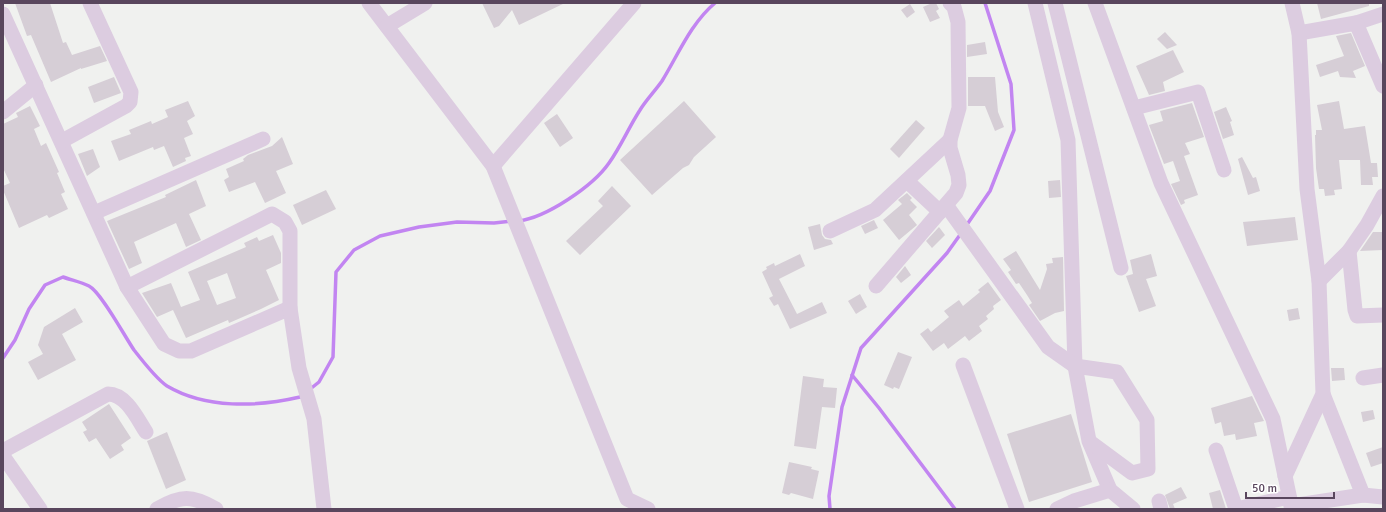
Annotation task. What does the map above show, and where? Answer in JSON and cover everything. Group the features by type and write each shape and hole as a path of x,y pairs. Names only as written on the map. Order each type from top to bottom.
{"street":[{"path":"62,141 126,106 132,98 131,92 90,3"},
{"path":"370,3 493,166 628,504 648,509"},
{"path":"387,26 425,3"},
{"path":"493,166 634,3"},
{"path":"876,286 947,210 959,185 950,148 950,140 957,117 960,97 958,22 954,7 950,3"},
{"path":"1035,3 1068,140 1075,366 1089,442 1110,490 1132,509"},
{"path":"1055,3 1121,268"},
{"path":"1095,3 1161,183 1273,419 1291,504"},
{"path":"1292,3 1299,33 1307,189 1319,281 1323,394 1363,495"},
{"path":"1299,33 1356,23 1383,14"},
{"path":"3,16 62,141 127,287 164,344 179,351 191,351 290,308"},
{"path":"1356,23 1383,86"},
{"path":"3,112 36,85"},
{"path":"1134,108 1198,92 1224,170"},
{"path":"94,213 263,139"},
{"path":"830,231 876,210 950,140"},
{"path":"907,181 947,210 970,237 1048,347 1075,366 1117,372 1147,420 1148,469 1132,473 1089,442"},
{"path":"1319,281 1349,251 1368,225 1383,196"},
{"path":"127,287 272,214 285,222 290,231 290,308 299,368 314,418 324,509"},
{"path":"1349,251 1354,310 1357,316 1383,315"},
{"path":"963,365 1017,509"},
{"path":"1363,378 1383,375"},
{"path":"3,451 108,394 113,394 123,400 146,432"},
{"path":"1285,476 1323,394"},
{"path":"1216,450 1236,509 1363,495 1383,497"},
{"path":"3,456 40,509"},
{"path":"1057,509 1074,501 1110,490"},
{"path":"157,509 182,498 192,498 216,509"}],"building":[{"path":"15,3 50,3 63,43 66,42 72,55 100,46 107,61 81,68 51,82 31,35 27,36"},
{"path":"482,3 565,3 519,25 512,10 499,26 494,28"},
{"path":"936,3 939,9 936,11 940,18 930,22 923,7"},
{"path":"1317,3 1369,3 1369,6 1321,19"},
{"path":"910,4 915,12 907,18 901,10"},
{"path":"1165,32 1177,45 1167,49 1157,39"},
{"path":"1351,33 1365,66 1353,71 1356,78 1340,77 1338,71 1320,77 1316,65 1344,56 1336,36"},
{"path":"985,42 987,54 967,57 967,45"},
{"path":"1173,50 1184,72 1163,82 1165,91 1149,95 1136,66"},
{"path":"114,77 121,93 94,103 88,87"},
{"path":"968,77 995,77 998,112 1004,127 995,131 985,106 968,106"},
{"path":"188,101 195,116 187,121 193,134 184,138 191,156 185,158 186,161 173,167 164,146 154,150 153,147 119,161 111,141 131,134 129,130 151,121 152,124 168,117 165,110"},
{"path":"684,101 716,137 694,157 689,165 683,168 652,195 620,160"},
{"path":"1339,101 1344,129 1365,126 1371,163 1377,163 1378,177 1372,177 1373,185 1361,185 1360,160 1339,160 1342,189 1334,190 1335,195 1325,196 1324,189 1319,189 1316,168 1315,135 1316,130 1322,130 1317,105"},
{"path":"1192,103 1204,137 1185,143 1190,154 1184,156 1198,195 1184,200 1185,203 1181,205 1171,184 1180,181 1173,161 1164,164 1149,125 1163,121 1160,111"},
{"path":"30,106 40,126 34,129 41,146 46,143 59,172 57,173 65,192 61,194 68,209 49,218 47,215 19,228 3,190 3,186 10,183 3,168 3,124 18,117 16,113"},
{"path":"1226,107 1232,121 1230,122 1234,135 1223,139 1214,112"},
{"path":"557,114 573,138 560,147 544,123"},
{"path":"916,120 925,128 899,158 890,149"},
{"path":"282,137 293,164 276,171 286,193 265,203 255,182 229,192 224,180 229,177 226,169 244,161 243,159 248,155 272,146"},
{"path":"93,149 100,167 87,176 78,154"},
{"path":"1242,157 1253,178 1256,177 1260,191 1248,195 1238,159"},
{"path":"196,180 206,206 189,214 201,240 186,247 176,223 134,242 142,263 129,269 107,221 166,197 165,195"},
{"path":"1060,180 1061,197 1049,198 1048,181"},
{"path":"612,186 631,206 580,255 566,241 603,206 598,201"},
{"path":"326,190 336,209 302,225 293,205"},
{"path":"907,193 912,198 910,200 917,207 909,215 917,225 899,240 883,220 902,204 898,200"},
{"path":"1295,217 1298,240 1247,246 1243,222"},
{"path":"874,220 878,228 865,234 861,226"},
{"path":"820,224 822,235 825,239 831,240 833,244 814,250 808,227"},
{"path":"939,227 945,235 932,248 926,241"},
{"path":"1373,232 1383,232 1383,250 1360,251"},
{"path":"273,235 281,253 281,263 266,270 279,300 261,309 229,323 228,320 186,338 173,310 157,317 142,293 171,283 181,307 200,300 188,272 246,247 244,243 257,237 259,241","holes":["227,273 236,298 217,305 207,281"]},
{"path":"1016,251 1040,290 1047,269 1046,264 1053,263 1052,258 1063,257 1064,311 1055,313 1040,321 1029,305 1032,303 1027,295 1019,283 1016,284 1008,272 1011,270 1003,259"},
{"path":"800,254 805,266 779,279 797,314 822,302 827,313 790,329 778,304 774,306 769,298 773,296 762,272 767,269 766,267 774,263 775,266"},
{"path":"1151,254 1157,276 1146,279 1156,306 1139,312 1126,276 1133,274 1130,260"},
{"path":"905,266 911,275 901,283 896,277"},
{"path":"988,282 1001,300 993,306 994,309 986,316 988,319 979,326 982,331 969,341 965,336 948,349 944,343 933,351 920,334 928,328 931,332 949,317 944,311 959,300 963,306 980,292 978,290"},
{"path":"860,294 867,307 856,314 848,301"},
{"path":"75,308 83,322 62,334 76,360 38,380 28,362 43,354 38,345 44,327"},
{"path":"1298,308 1300,319 1289,321 1287,310"},
{"path":"898,352 912,357 899,389 894,387 893,389 884,385"},
{"path":"1331,368 1344,368 1345,380 1332,381"},
{"path":"803,376 824,379 823,387 837,388 835,408 822,407 816,449 794,446"},
{"path":"1252,396 1264,421 1254,423 1257,436 1236,440 1235,434 1224,436 1221,422 1215,424 1211,408"},
{"path":"109,404 131,438 121,445 124,450 110,459 96,438 89,442 83,432 87,430 82,422"},
{"path":"1373,410 1375,419 1363,422 1361,412"},
{"path":"1071,414 1092,482 1029,502 1007,434"},
{"path":"167,432 186,480 166,489 147,441"},
{"path":"1383,447 1383,463 1371,467 1366,453"},
{"path":"789,462 812,467 811,469 819,471 813,499 791,493 789,495 782,493"},
{"path":"1181,487 1187,498 1173,504 1175,509 1170,509 1165,495"},
{"path":"1220,490 1226,509 1213,509 1209,493"}],"waterway":[{"path":"518,221 542,214 568,200 581,191 602,172 613,157 642,106 662,81 692,30 706,11 715,3"},
{"path":"966,226 990,191 1014,130 1011,84 985,3"},
{"path":"309,390 319,382 333,357 336,272 354,250 380,236 419,227 457,222 494,223 512,221"},
{"path":"830,509 829,496 842,407 861,348 947,253 962,232"},
{"path":"3,358 15,340 29,309 45,285 63,277 89,286 94,290 106,305 134,350 154,374 167,386 198,399 232,404 267,403 300,397 303,395"},
{"path":"852,375 879,408 955,509"}]}
